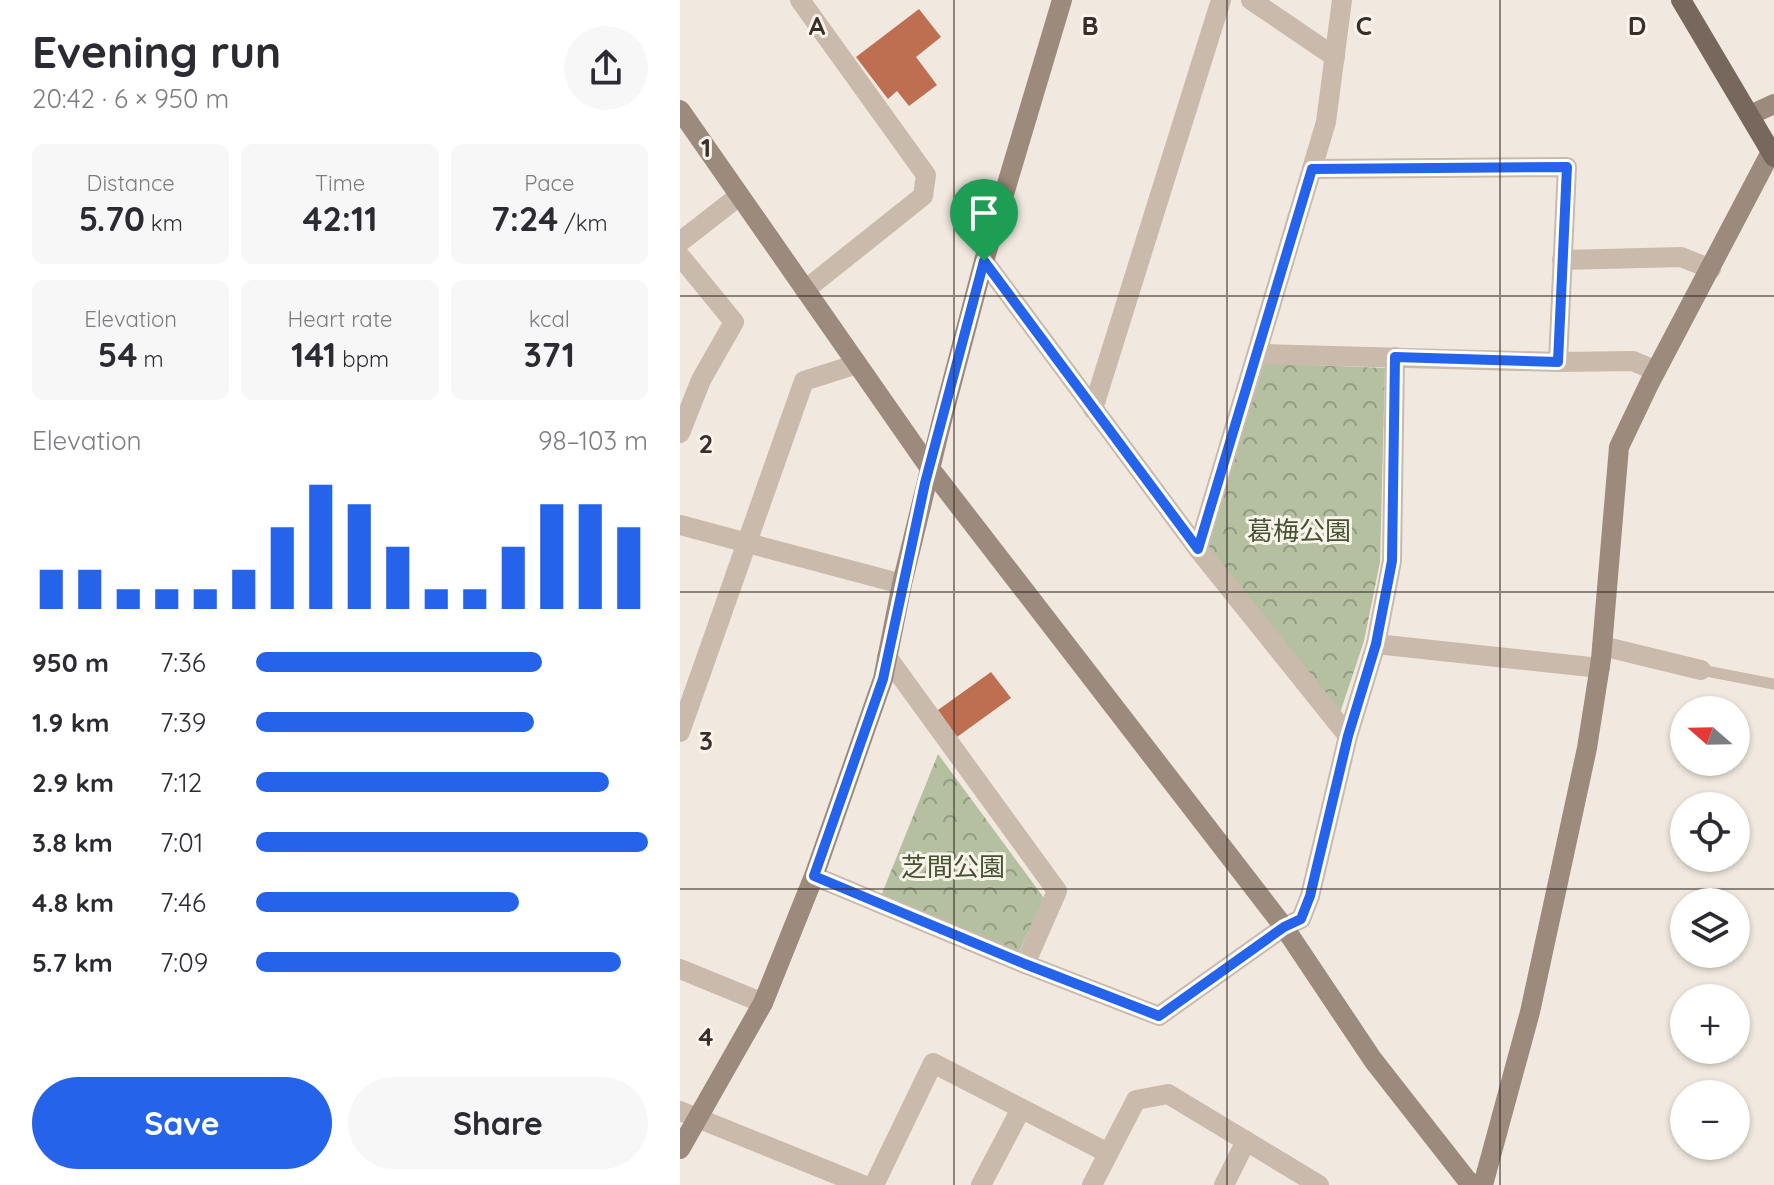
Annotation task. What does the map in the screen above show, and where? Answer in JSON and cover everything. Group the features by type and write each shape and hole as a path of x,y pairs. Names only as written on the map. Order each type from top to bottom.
{"main road":[{"path":"1681,0 1773,155"}],"street":[{"path":"800,0 926,175 923,196 805,290"},
{"path":"680,1149 689,1115 763,1003 814,876 883,679 929,467 984,261 1062,0"},
{"path":"1093,409 1221,0"},
{"path":"1251,0 1335,57"},
{"path":"1198,549 1326,122 1342,0"},
{"path":"1750,115 1774,104"},
{"path":"680,110 929,467 1284,927 1373,1060 1474,1185"},
{"path":"1483,1185 1530,1012 1587,748 1600,668 1617,458 1625,430 1773,155"},
{"path":"1312,169 1567,167 1558,362"},
{"path":"680,242 739,196"},
{"path":"680,256 734,322 701,380 680,433"},
{"path":"1562,260 1681,257 1711,269"},
{"path":"984,261 1198,549 1348,736"},
{"path":"1258,354 1633,361 1656,371"},
{"path":"814,876 1159,1016 1284,927 1301,919 1310,896 1348,736 1376,644 1392,561 1395,357"},
{"path":"680,732 804,381 857,364"},
{"path":"680,525 902,584"},
{"path":"1376,644 1600,668"},
{"path":"1602,646 1701,670"},
{"path":"887,657 1057,891 1025,964"},
{"path":"680,969 763,1003"},
{"path":"874,1185 933,1063 1108,1153"},
{"path":"1092,1185 1136,1100 1168,1094 1319,1185"},
{"path":"981,1185 1021,1109"},
{"path":"689,1115 863,1185"},
{"path":"1224,1185 1246,1141"}],"lane":[{"path":"1701,670 1774,684"}],"green space":[{"name":"葛梅公園","path":"1264,363 1385,368 1380,562 1364,641 1340,713 1207,548"},
{"name":"芝間公園","path":"938,754 1044,898 1018,954 881,896"}],"building":[{"path":"919,9 941,37 916,57 937,85 909,106 897,91 888,99 856,57"},
{"path":"991,672 1011,698 957,737 938,710"}],"route":[{"path":"1567,167 1558,362 1395,357 1392,561 1376,644 1348,736 1310,896 1301,919 1284,927 1159,1016 814,876 883,679 925,483 984,261 1198,549 1312,169 1567,167"}]}
